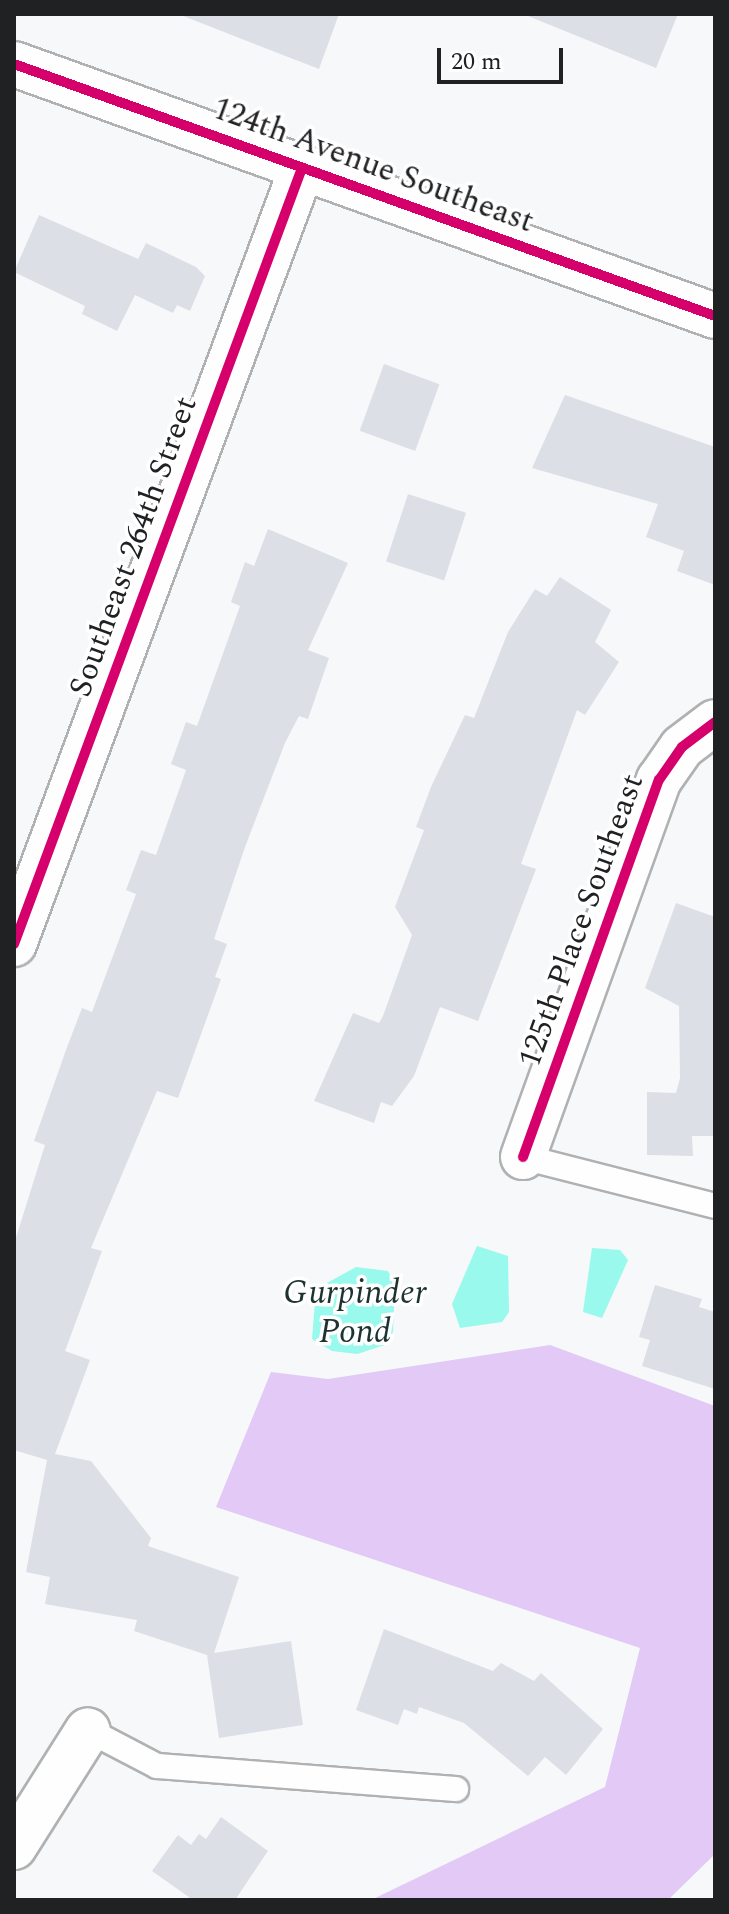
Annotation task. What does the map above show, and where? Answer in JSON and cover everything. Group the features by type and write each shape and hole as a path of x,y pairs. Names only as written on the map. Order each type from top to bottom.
{"street":[{"name":"124th Avenue Southeast","path":"14,64 715,316"},
{"name":"Southeast 264th Street","path":"14,944 302,168"},
{"name":"125th Place Southeast","path":"523,1157 659,780 682,747 715,722"},
{"path":"14,1847 88,1730"}],"lane":[{"path":"523,1157 715,1206"},
{"path":"88,1730 157,1766 456,1789"}],"shaded area":[{"path":"550,1345 715,1406 715,1854 668,1900 371,1900 605,1787 640,1648 216,1507 271,1372 328,1379"}],"water":[{"path":"477,1246 508,1256 509,1312 502,1322 460,1328 452,1304"},
{"path":"592,1248 620,1250 628,1260 602,1318 583,1312"},
{"name":"Gurpinder Pond","path":"356,1267 388,1271 395,1285 393,1332 385,1345 357,1354 332,1351 312,1339 316,1289"}],"building":[{"path":"178,14 339,14 319,69"},
{"path":"523,14 678,14 656,68"},
{"path":"39,215 138,259 146,243 196,267 205,276 190,311 177,305 173,313 135,295 117,331 82,314 85,306 14,272"},
{"path":"384,364 439,384 415,451 360,431"},
{"path":"565,395 715,447 715,585 677,571 684,551 646,537 658,504 532,468"},
{"path":"408,494 466,513 444,580 386,562"},
{"path":"268,529 348,563 308,650 329,658 308,719 299,716 285,743 245,847 214,939 227,944 215,977 221,979 178,1098 157,1091 91,1248 102,1251 65,1351 90,1360 55,1454 91,1461 151,1538 148,1546 239,1577 214,1653 291,1641 303,1725 219,1738 207,1655 134,1631 137,1620 45,1604 50,1577 26,1572 47,1460 14,1450 14,1244 45,1145 34,1141 66,1050 82,1008 92,1012 136,894 126,890 141,850 156,855 186,770 171,764 186,722 197,726 240,606 231,602 245,562 254,566"},
{"path":"560,577 611,610 595,642 619,662 585,715 577,710 521,864 536,869 478,1021 440,1007 414,1076 392,1106 381,1102 374,1123 314,1101 353,1013 379,1023 383,1016 412,935 395,907 424,830 416,827 431,787 465,715 474,718 508,632 535,589 547,596"},
{"path":"676,903 715,917 715,1136 692,1136 693,1156 647,1155 647,1092 676,1093 680,1078 679,1006 645,988"},
{"path":"655,1285 702,1299 699,1307 715,1312 715,1389 642,1366 650,1340 639,1337"},
{"path":"384,1629 493,1671 501,1663 534,1681 541,1673 603,1729 566,1775 545,1757 528,1776 464,1723 419,1707 417,1714 404,1709 398,1725 356,1710"},
{"path":"221,1817 268,1851 235,1900 193,1900 152,1871 178,1835 191,1845 199,1834 206,1839"}],"cycle path":[{"path":"14,64 715,316"},
{"path":"14,944 302,168"},
{"path":"523,1157 659,780 682,747 715,722"}]}
